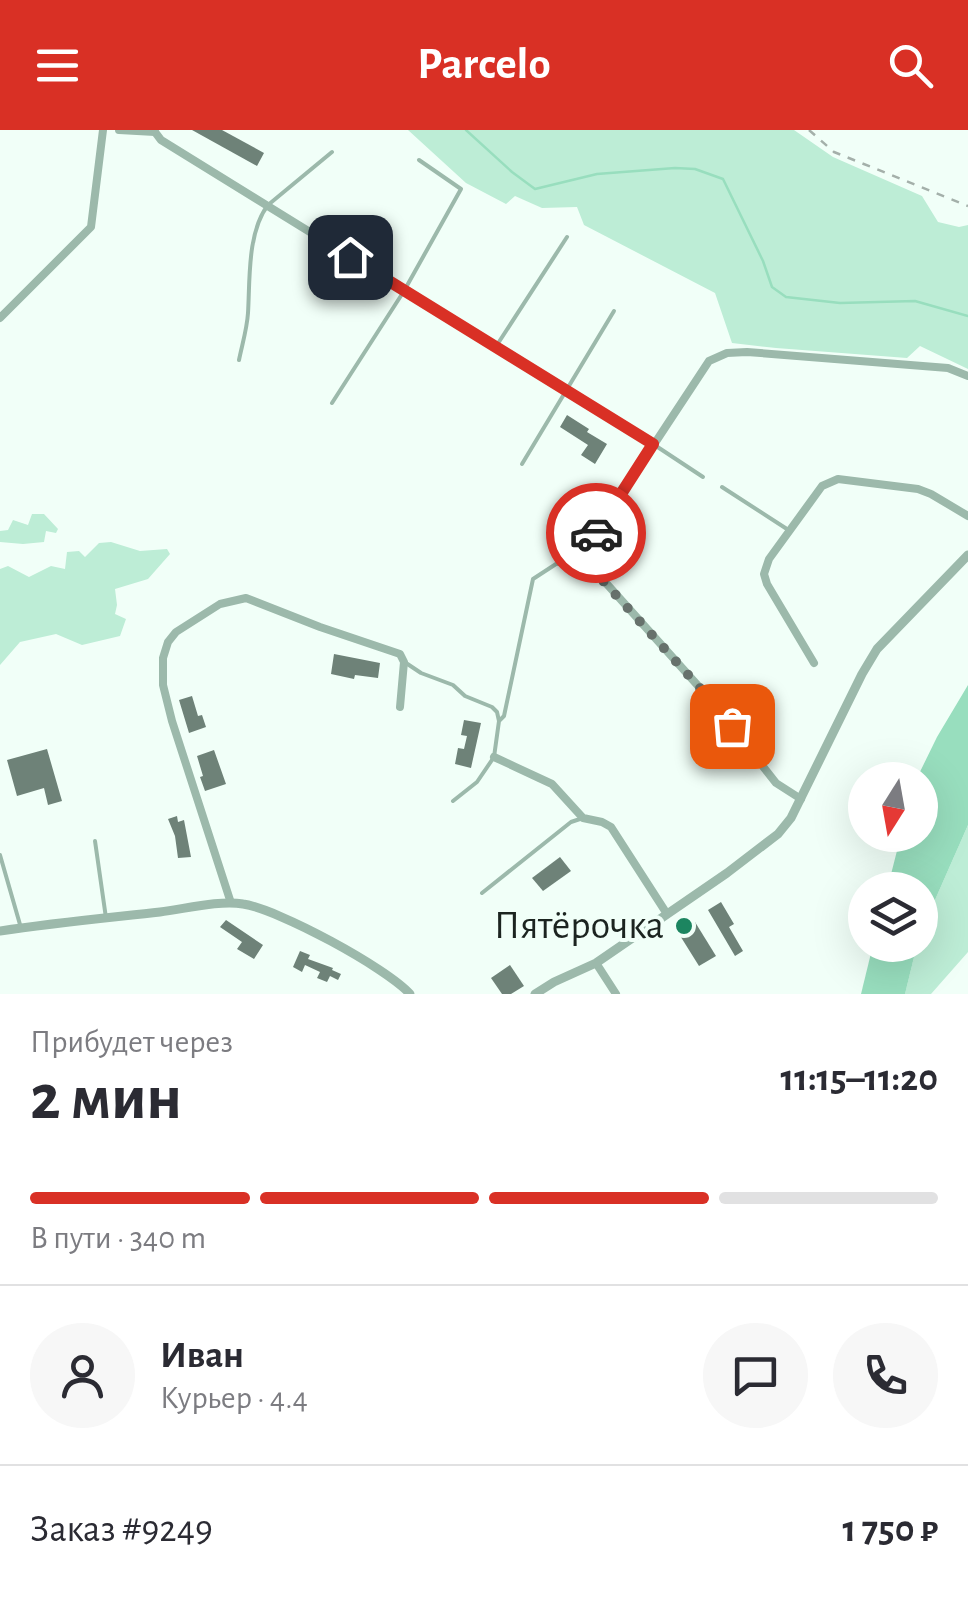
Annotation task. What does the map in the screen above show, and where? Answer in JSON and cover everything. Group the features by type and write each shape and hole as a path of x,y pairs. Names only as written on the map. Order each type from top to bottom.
{"street":[{"path":"0,318 91,226 104,130"},
{"path":"120,130 154,131 161,140 653,444"},
{"path":"801,800 776,783 709,698 596,573 588,550 593,537 709,362 727,353 948,368 968,376"},
{"path":"814,663 764,574 769,559 822,486 838,479 918,489 968,516"},
{"path":"535,994 596,963 778,834 792,818 877,649 968,554"},
{"path":"231,903 163,685 162,658 176,632 220,604 246,598 400,654 404,662 400,707"},
{"path":"494,757 552,784 583,818 610,827 667,914"},
{"path":"0,932 231,903 250,905 320,936 378,969 410,994"},
{"path":"596,963 616,994"}],"lane":[{"path":"239,360 248,317 252,249 262,213 332,152"},
{"path":"332,403 404,291 461,189 419,160"},
{"path":"495,348 567,237"},
{"path":"522,464 614,311"},
{"path":"653,444 703,477"},
{"path":"722,487 790,530"},
{"path":"499,721 504,716 533,579 556,564 589,561"},
{"path":"404,662 453,685 496,712 499,721 494,757 477,782 453,801"},
{"path":"482,892 572,822 583,818"},
{"path":"95,840 106,918"},
{"path":"0,856 21,928"}],"path":[{"path":"809,130 834,152 968,206"}],"shaded area":[{"path":"408,130 794,130 833,157 922,196 938,222 968,225 968,369 920,346 907,358 732,343 715,293 584,225 577,207 542,208 515,196 506,204 466,183"},
{"path":"32,514 44,514 58,529 56,533 46,531 44,542 0,542 0,531 8,530 13,520 28,525"},
{"path":"111,542 140,551 167,549 170,554 148,579 115,589 115,614 126,619 120,636 82,645 56,634 20,642 0,665 0,569 8,566 29,577 51,566 65,569 67,552 79,551 85,557 99,543"},
{"path":"968,685 968,825 938,893 938,872 892,872 897,852 938,852 938,762 925,762"},
{"path":"968,825 968,952 931,994 905,994 913,962 938,962 938,893"},
{"path":"869,962 913,962 905,994 861,994"}],"building":[{"path":"192,130 222,130 264,153 257,166"},
{"path":"567,415 607,444 595,464 581,455 588,445 560,427"},
{"path":"334,654 380,663 378,678 355,675 354,679 331,674"},
{"path":"192,696 206,727 189,733 179,700"},
{"path":"464,720 481,723 471,768 455,764 458,748 464,749 467,736 461,735"},
{"path":"47,749 62,801 48,805 44,788 17,796 7,760"},
{"path":"214,750 226,784 205,791 197,756"},
{"path":"177,816 178,822 184,820 191,857 178,858 168,819"},
{"path":"560,857 571,871 543,891 532,878"},
{"path":"721,902 743,951 735,956 708,910"},
{"path":"226,920 263,945 254,959 237,949 242,942 220,927"},
{"path":"695,922 716,956 699,966 679,934"},
{"path":"300,951 310,955 308,959 341,974 338,980 330,976 327,982 317,978 320,972 305,965 302,972 293,967"},
{"path":"510,965 524,986 511,994 502,994 491,978"}],"waterway":[{"path":"466,130 535,189 597,174 675,168 695,169 723,179 772,287 786,297 840,303 915,301 968,316"}],"way so far":[{"path":"596,533 588,550 596,573 732,726"}],"place":[{"name":"Пятёрочка","path":"684,926"}],"route":[{"path":"350,257 653,444 596,533"}]}
